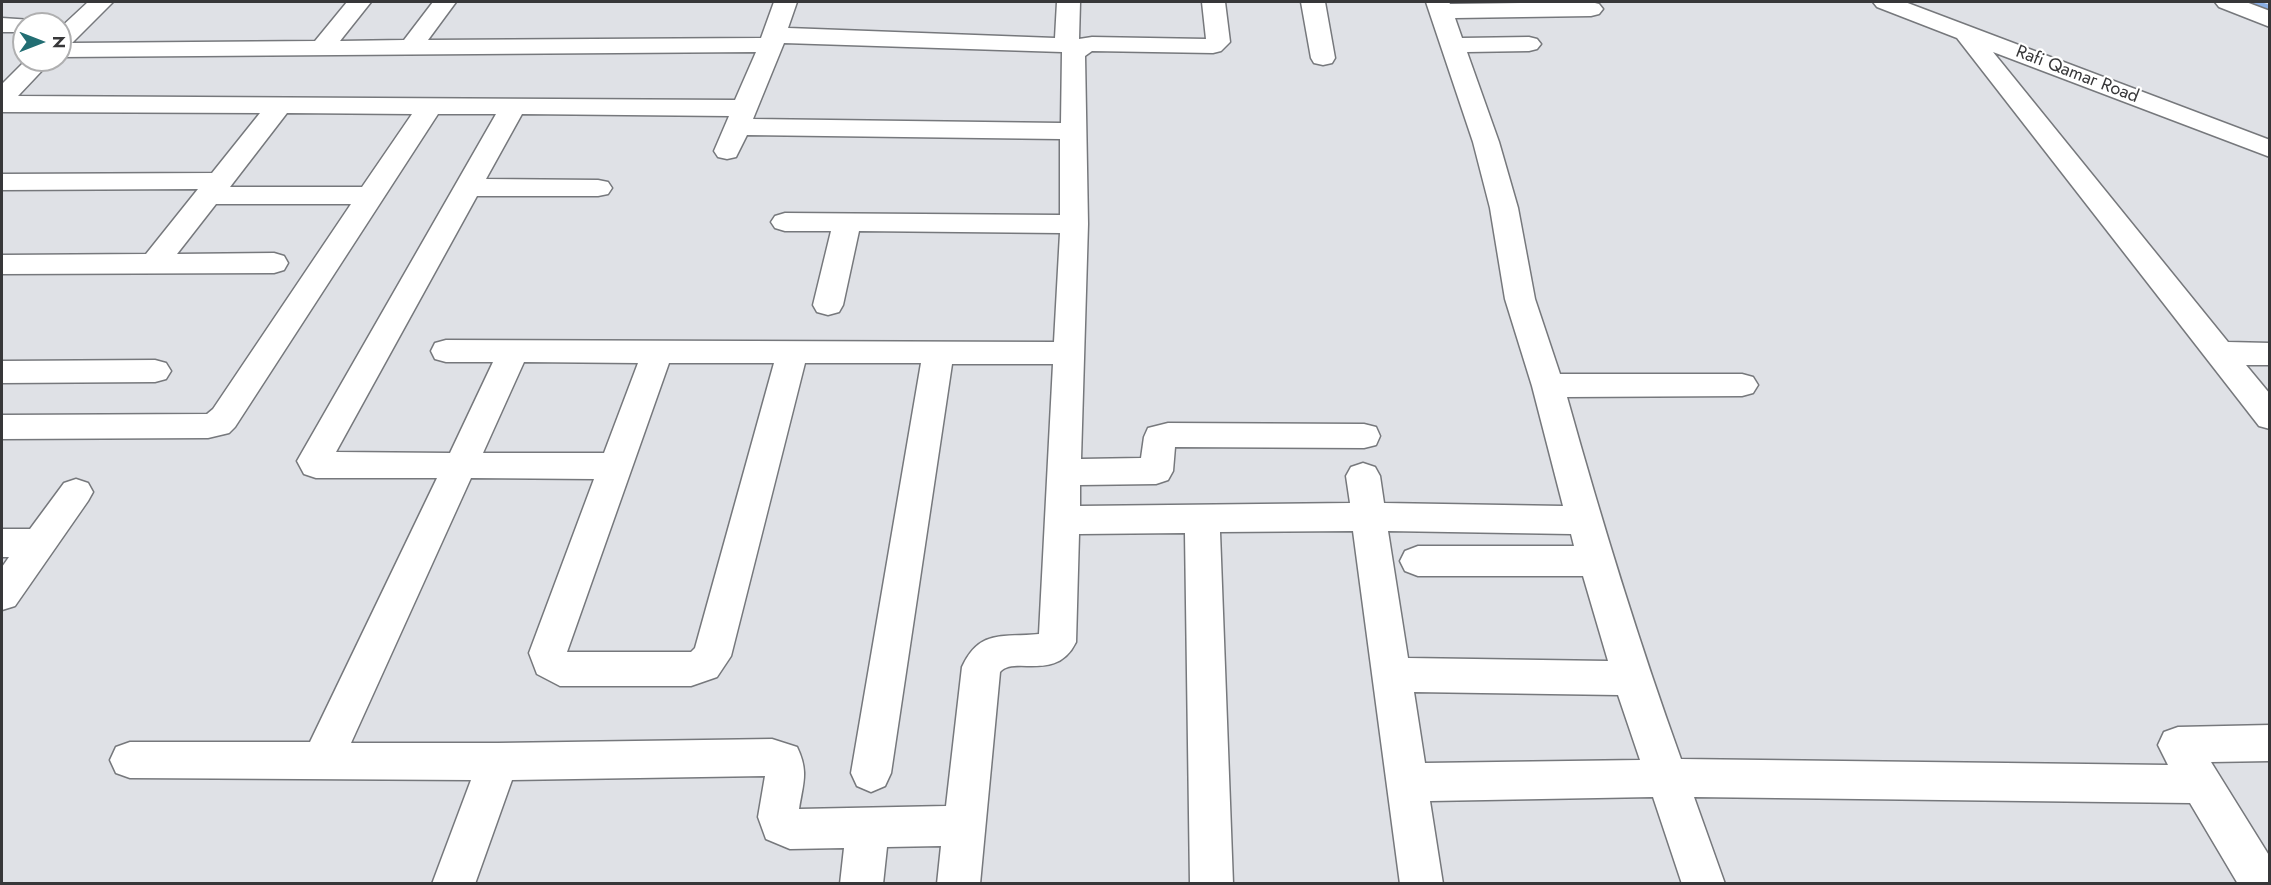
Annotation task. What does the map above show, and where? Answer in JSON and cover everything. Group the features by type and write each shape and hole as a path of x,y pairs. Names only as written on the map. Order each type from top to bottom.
{"street":[{"path":"72,24 100,2"},
{"path":"323,47 359,2"},
{"path":"412,46 444,2"},
{"path":"727,151 785,2"},
{"path":"958,884 981,667 987,656 999,651 1046,650 1057,642 1074,224 1071,61 1075,46 1069,2"},
{"path":"72,50 772,40 1075,46 1104,43 1213,46 1218,42 1214,2"},
{"path":"1313,2 1323,58"},
{"name":"Rafi Qamar Road","path":"1885,2 2270,149"},
{"path":"2228,2 2270,20"},
{"path":"2261,2 2270,6"},
{"path":"1591,9 1542,6 1439,6 1486,142 1504,208 1520,299 1548,386 1596,561 1632,678 1704,884"},
{"path":"1965,32 2270,417"},
{"path":"1453,45 1529,44"},
{"path":"2,98 20,72"},
{"path":"2,104 513,107 1073,131"},
{"path":"154,264 279,105"},
{"path":"2,427 207,426 218,424 430,106"},
{"path":"513,107 314,461 316,465 616,466"},
{"path":"2,182 214,188 370,196"},
{"path":"468,187 598,188"},
{"path":"785,222 1074,224"},
{"path":"828,305 847,223"},
{"path":"2,265 274,263"},
{"path":"446,351 1070,353"},
{"path":"322,761 514,351"},
{"path":"657,352 549,653 550,662 560,669 691,669 704,665 712,656 793,351"},
{"path":"871,773 938,352"},
{"path":"2219,353 2270,354"},
{"path":"2,372 155,371"},
{"path":"1548,386 1742,385"},
{"path":"1064,472 1156,471 1158,441 1160,437 1168,435 1364,436"},
{"path":"1363,476 1422,884"},
{"path":"2,595 76,492"},
{"path":"1061,520 1368,517 1584,520"},
{"path":"1202,519 1212,884"},
{"path":"2,543 39,543"},
{"path":"1418,561 1596,561"},
{"path":"1391,675 1632,678"},
{"path":"2262,884 2199,784 2178,745 2182,743 2270,743"},
{"path":"130,760 498,762 772,757 783,760 787,769 778,817 781,825 790,829 963,826"},
{"path":"453,884 498,762"},
{"path":"1407,782 1666,778 2199,784"},
{"path":"861,884 868,828"}],"waterway":[{"path":"2248,2 2270,12"}]}
